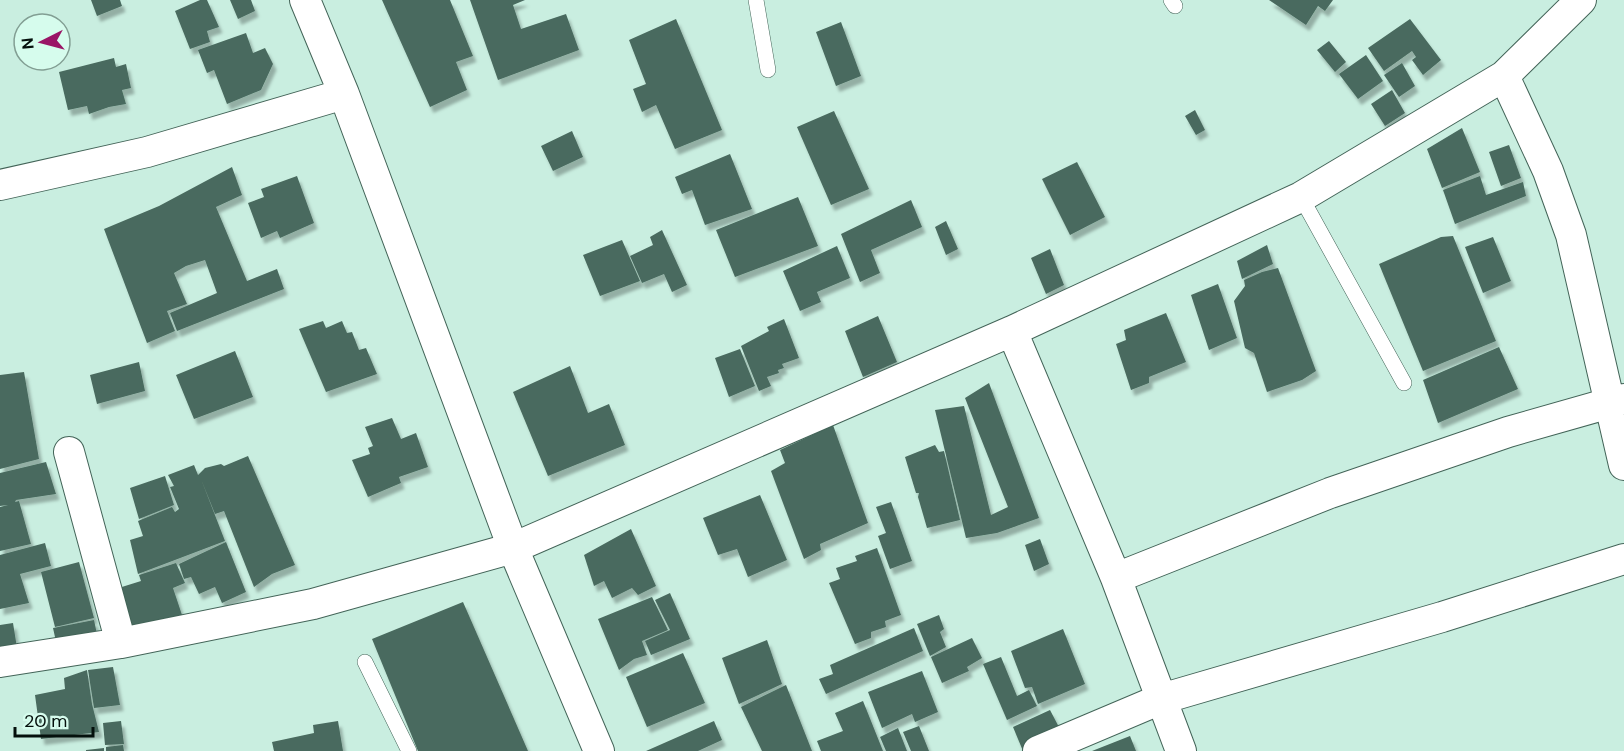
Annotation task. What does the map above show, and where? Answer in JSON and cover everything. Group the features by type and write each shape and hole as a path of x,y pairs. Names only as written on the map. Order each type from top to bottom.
{"street":[{"path":"305,0 344,94 513,548 599,751"},
{"path":"0,662 121,643 313,604 513,548 1012,331 1301,197 1504,76 1581,0"},
{"path":"1504,76 1548,171 1571,235 1617,401 1624,465"},
{"path":"0,185 147,152 344,94"},
{"path":"1012,331 1116,578 1181,751"},
{"path":"1116,578 1330,493 1508,432 1617,401"},
{"path":"69,452 121,643"},
{"path":"1038,751 1161,699 1442,617 1624,559"}],"lane":[{"path":"756,0 768,70"},
{"path":"1301,197 1404,383"},
{"path":"364,662 409,751"}],"building":[{"path":"91,0 120,0 122,6 97,16"},
{"path":"200,0 207,0 219,27 207,31 210,42 190,49 175,11"},
{"path":"230,0 251,0 255,11 238,19"},
{"path":"382,0 450,0 473,56 456,62 467,90 430,107"},
{"path":"470,0 525,0 513,5 521,29 566,14 579,50 498,80"},
{"path":"1269,0 1333,0 1325,11 1318,6 1306,25"},
{"path":"676,19 722,130 675,149 656,105 642,112 633,89 646,84 629,40"},
{"path":"1410,19 1441,60 1423,75 1412,60 1416,57 1412,51 1384,71 1368,48"},
{"path":"841,22 861,76 836,86 816,32"},
{"path":"246,33 253,53 265,48 273,64 261,90 227,104 214,70 207,73 198,50"},
{"path":"1329,41 1346,62 1335,72 1317,50"},
{"path":"1366,55 1383,81 1358,99 1339,74"},
{"path":"114,58 116,67 126,64 131,88 122,90 126,104 89,114 87,106 68,110 59,72 72,72 72,69"},
{"path":"1402,63 1415,86 1399,97 1384,75"},
{"path":"1392,90 1405,113 1385,126 1371,104"},
{"path":"1195,110 1205,130 1196,135 1185,116"},
{"path":"834,111 869,189 831,205 797,127"},
{"path":"1462,128 1480,172 1442,188 1427,149"},
{"path":"572,131 583,157 553,171 541,146"},
{"path":"1509,145 1521,178 1501,186 1489,152"},
{"path":"730,154 752,209 705,225 692,190 682,194 675,177"},
{"path":"1077,162 1105,217 1070,235 1042,179"},
{"path":"232,167 242,195 216,207 247,281 277,269 284,289 177,331 170,313 217,293 205,260 186,266 174,273 187,304 167,311 175,331 147,343 104,229 159,206"},
{"path":"297,176 314,223 280,238 277,231 261,238 248,203 264,197 261,189"},
{"path":"1480,176 1486,195 1523,182 1526,196 1455,224 1443,190"},
{"path":"798,197 818,246 735,277 716,230"},
{"path":"911,200 922,227 871,250 880,273 860,282 841,234"},
{"path":"946,221 958,249 946,255 935,227"},
{"path":"662,230 687,285 672,292 664,274 642,283 630,256 653,245 650,237"},
{"path":"1453,236 1496,341 1423,371 1379,264 1441,237"},
{"path":"1493,237 1511,281 1483,293 1465,247"},
{"path":"622,240 640,281 600,296 583,255"},
{"path":"1267,245 1273,264 1242,279 1237,261"},
{"path":"837,246 850,278 817,292 821,302 800,311 783,271"},
{"path":"1050,249 1064,285 1046,294 1031,258"},
{"path":"1278,268 1316,371 1302,380 1267,392 1254,353 1245,348 1234,301 1245,286 1244,280"},
{"path":"1218,284 1237,338 1209,350 1191,295"},
{"path":"1166,313 1186,362 1149,377 1149,383 1131,390 1116,344 1126,340 1124,330"},
{"path":"878,316 897,362 863,377 845,331"},
{"path":"784,319 799,358 782,364 784,368 778,370 779,373 767,377 771,386 759,391 741,346 769,331 767,327"},
{"path":"323,321 326,328 342,321 347,333 352,332 359,350 366,348 377,374 326,392 299,329"},
{"path":"1499,347 1518,389 1438,423 1423,380"},
{"path":"740,349 755,386 729,397 715,358"},
{"path":"235,351 253,397 194,419 176,375"},
{"path":"139,362 145,391 97,404 90,375"},
{"path":"570,366 588,413 609,404 625,445 548,476 513,392"},
{"path":"24,372 39,459 0,469 0,375"},
{"path":"989,383 1039,518 997,533 966,538 935,410 964,406 991,515 1008,507 965,398"},
{"path":"392,418 401,439 416,433 428,467 399,477 401,483 368,497 352,460 370,454 368,448 373,446 365,427"},
{"path":"833,425 868,523 820,544 821,550 804,559 771,471 785,463 780,450"},
{"path":"935,445 939,452 944,451 960,520 927,528 918,497 919,493 916,493 905,457"},
{"path":"248,456 295,565 272,574 254,587 224,511 215,514 201,479 225,541 138,574 130,540 143,536 138,521 172,507 175,512 179,509 170,487 174,486 168,475 194,465 198,475 205,468 221,464 224,466"},
{"path":"46,462 56,494 16,500 15,502 19,501 31,544 0,551 0,507 8,505 0,506 0,473"},
{"path":"165,476 174,505 139,519 130,488"},
{"path":"760,495 787,560 748,577 737,549 718,555 703,518"},
{"path":"891,502 912,561 890,569 878,536 886,533 876,507"},
{"path":"631,529 656,586 638,595 632,588 612,598 604,581 594,586 584,555"},
{"path":"1040,539 1049,564 1034,571 1025,545"},
{"path":"226,542 246,592 222,603 215,587 199,594 191,577 184,579 179,564"},
{"path":"45,543 51,566 20,574 29,603 0,609 0,555"},
{"path":"877,548 901,615 885,621 886,627 871,632 871,638 855,644 829,583 840,579 836,568 857,561 855,556"},
{"path":"79,562 94,618 55,627 41,572"},
{"path":"176,563 185,583 173,588 184,621 122,632 109,591 141,581 139,575"},
{"path":"670,593 690,639 651,655 645,641 670,630 655,600"},
{"path":"652,597 668,630 642,641 647,655 634,659 619,670 598,619"},
{"path":"463,602 528,751 418,751 372,639"},
{"path":"939,615 944,629 940,632 946,647 930,656 917,624"},
{"path":"94,620 98,639 57,646 53,628"},
{"path":"13,623 18,654 0,657 0,625"},
{"path":"914,628 923,651 826,694 819,679 833,674 830,665"},
{"path":"1063,629 1085,684 1038,704 1032,687 1025,688 1011,651"},
{"path":"972,638 982,658 967,667 969,671 942,683 931,657"},
{"path":"767,640 782,684 739,704 722,658"},
{"path":"683,653 705,703 647,727 626,677"},
{"path":"1001,657 1017,696 1029,690 1037,706 1007,720 983,664"},
{"path":"113,667 120,705 94,708 88,670"},
{"path":"87,670 99,732 41,739 35,695 65,689 64,678"},
{"path":"922,671 938,712 915,722 912,714 882,728 868,692"},
{"path":"786,685 812,751 762,751 741,707"},
{"path":"863,701 883,751 821,751 817,741 843,731 835,713"},
{"path":"1050,710 1062,733 1023,751 1013,727"},
{"path":"121,721 124,744 105,745 103,723"},
{"path":"338,721 343,751 274,751 272,742 314,733 313,725"},
{"path":"714,721 722,740 698,751 646,751"},
{"path":"919,726 929,751 911,751 903,732"},
{"path":"898,728 907,751 886,751 880,737"},
{"path":"1130,736 1136,751 1092,751"},
{"path":"123,745 124,751 106,751 106,747"},
{"path":"104,748 104,751 86,751 86,750"}]}
